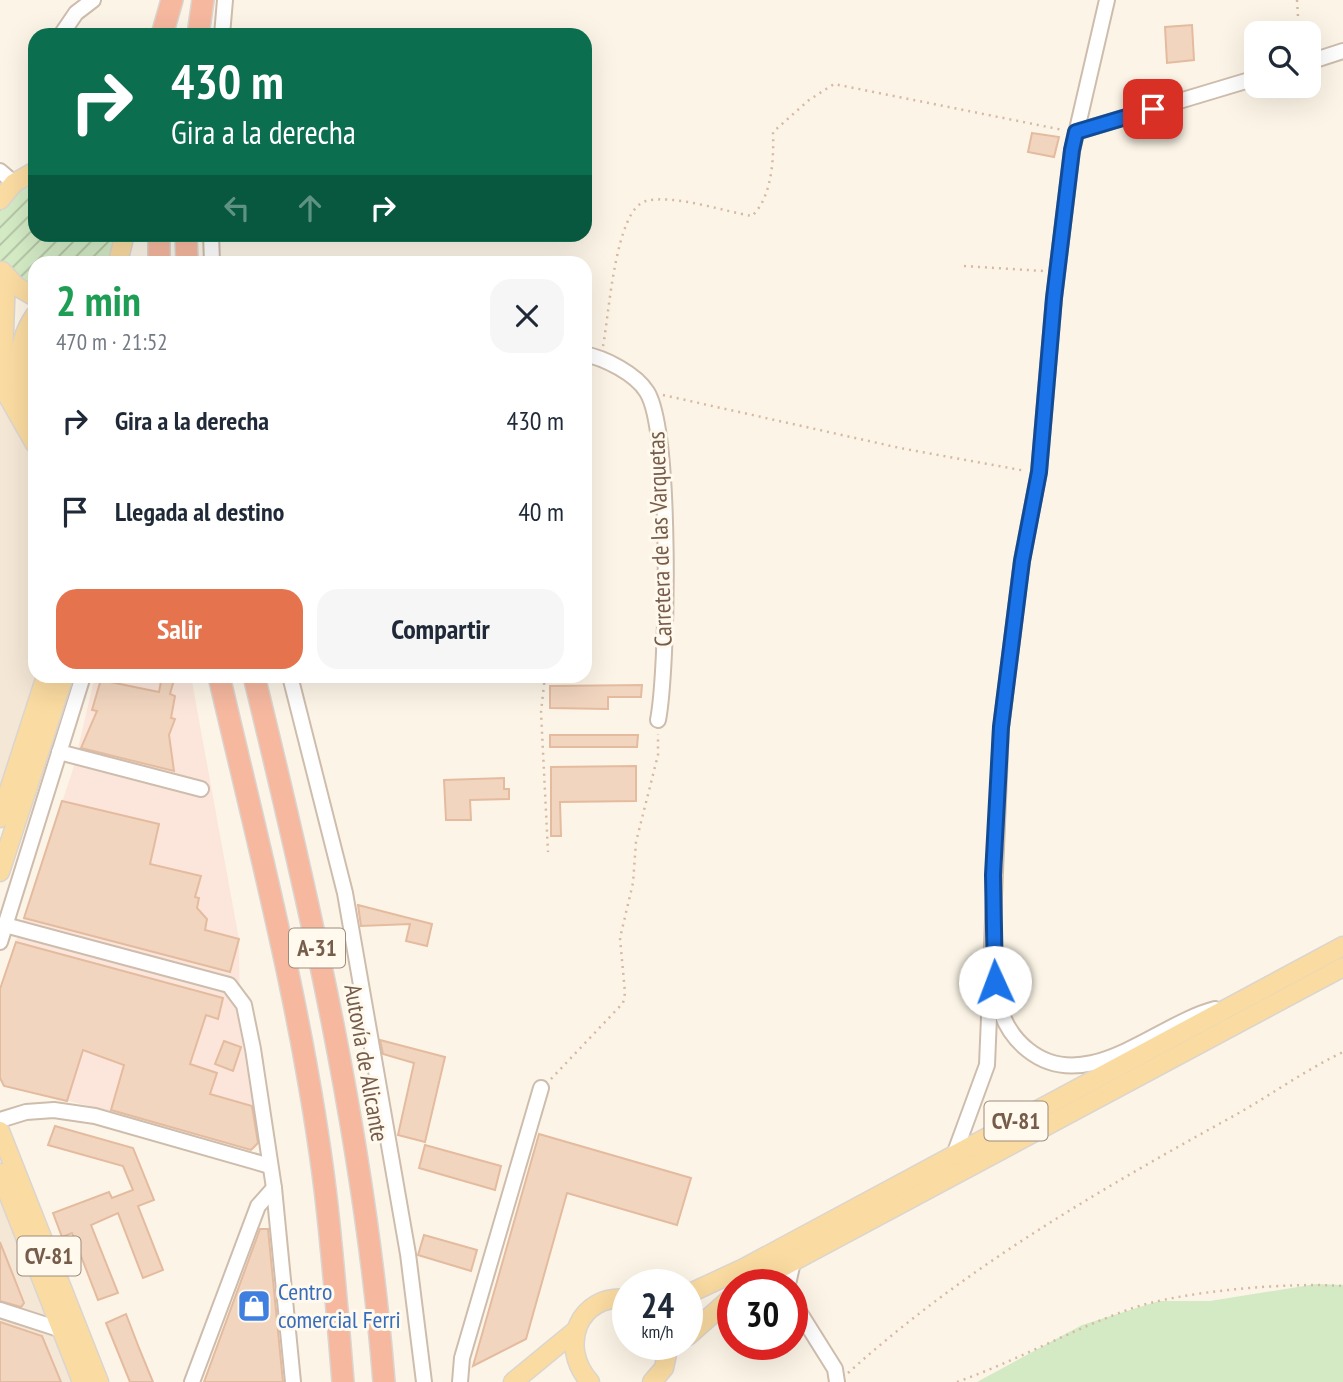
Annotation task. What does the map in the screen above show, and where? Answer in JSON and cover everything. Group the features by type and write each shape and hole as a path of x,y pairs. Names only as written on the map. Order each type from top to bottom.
{"highway":[{"path":"164,28 172,0"},
{"path":"170,28 172,0"},
{"path":"199,28 203,0"},
{"name":"A-31","path":"221,683 262,858 311,1099 326,1197 343,1382"},
{"name":"Autovía de Alicante","path":"256,683 327,991 369,1223 384,1382"}],"main road":[{"path":"1,198 14,183 28,174"},
{"path":"3,272 16,286 28,293"},
{"path":"3,272 3,360 6,393 28,432"},
{"path":"28,329 20,345 19,369 28,402"},
{"path":"0,818 44,683"},
{"path":"0,872 62,683"},
{"name":"CV-81","path":"703,1288 1343,946"},
{"name":"CV-81","path":"780,1269 1343,967"},
{"name":"CV-81","path":"0,1131 99,1382"},
{"name":"CV-81","path":"0,1173 82,1382"},
{"path":"513,1382 529,1372 575,1332 592,1308 612,1300"},
{"path":"703,1323 717,1310"},
{"path":"575,1332 575,1359 590,1382"},
{"path":"652,1382 667,1360"}],"street":[{"path":"66,28 76,13 93,0"},
{"path":"223,28 225,0"},
{"path":"954,1155 987,1065 1001,727 1022,561 1039,472 1057,270 1076,132 1107,0"},
{"path":"1321,58 1343,51"},
{"path":"1076,132 1244,82"},
{"path":"0,171 14,183"},
{"path":"592,356 646,390"},
{"name":"Carretera de las Varquetas","path":"646,390 659,428 664,539 663,685 659,720"},
{"path":"0,942 81,683"},
{"path":"292,683 345,893 408,1254 424,1382"},
{"path":"59,752 201,789"},
{"path":"5,925 212,981 235,990 247,1018 274,1188 293,1382"},
{"path":"993,966 999,1006 1011,1032 1035,1055 1062,1065 1077,1067 1117,1054 1196,1014 1234,1004"},
{"path":"460,1382 462,1358 541,1088"},
{"path":"0,1120 26,1112 54,1110 95,1116 270,1167"},
{"path":"192,1382 258,1206 274,1188"},
{"path":"791,1269 793,1262"},
{"path":"0,1310 62,1330"},
{"path":"808,1327 841,1378"}],"path":[{"path":"1297,0 1298,21"},
{"path":"600,359 617,261 630,212 641,202 662,199 752,216 764,202 774,153 773,132 808,100 834,84 1076,132"},
{"path":"964,266 1057,270"},
{"path":"646,390 900,448 1039,472"},
{"path":"544,683 541,712 548,852"},
{"path":"541,1088 623,1003 625,993 620,938 633,883 636,842 658,755 659,720"},
{"path":"841,1378 909,1319 1044,1225 1343,1052"},
{"path":"957,1382 1132,1308 1200,1295 1313,1284 1343,1286"}],"shaded area":[{"path":"0,310 28,369 28,683 44,683 0,825"},
{"path":"93,683 192,683 239,939 240,1017 259,1141 251,1150 111,1111 4,1086 0,1078 0,989 73,769"},
{"path":"0,1152 105,1382 0,1382"}],"green space":[{"path":"28,177 28,242 123,242 120,256 28,256 28,291 0,268 0,200"},
{"path":"1316,1284 1343,1285 1343,1382 977,1382 1082,1325 1159,1301 1210,1301"}],"building":[{"path":"1192,25 1194,60 1167,63 1165,27"},
{"path":"1032,133 1059,137 1054,157 1028,152"},
{"path":"100,683 115,683 159,692 161,683 173,683 170,694 175,696 171,718 175,719 169,735 174,771 81,748 97,711 92,710"},
{"path":"642,685 641,697 608,697 608,709 550,708 550,686"},
{"path":"550,735 638,735 637,747 550,747"},
{"path":"636,766 636,801 560,802 561,836 551,836 551,767"},
{"path":"504,778 504,789 509,789 509,799 470,800 471,820 446,820 444,780"},
{"path":"62,801 159,824 150,864 201,876 195,897 199,898 197,908 207,919 205,930 239,939 230,972 24,918"},
{"path":"358,905 432,924 427,946 406,941 410,924 361,926"},
{"path":"16,942 223,998 218,1019 206,1015 190,1064 217,1073 210,1094 252,1106 258,1143 251,1150 111,1110 124,1065 83,1050 67,1101 4,1086 0,1078 0,989"},
{"path":"380,1040 445,1057 425,1142 398,1135 414,1063 383,1054"},
{"path":"224,1041 241,1047 233,1071 215,1064"},
{"path":"55,1126 133,1148 154,1200 138,1206 163,1270 143,1278 118,1213 91,1225 118,1293 98,1300 72,1233 62,1237 53,1213 109,1192 112,1198 133,1190 123,1166 48,1145"},
{"path":"539,1134 691,1178 677,1225 567,1193 526,1339 473,1366"},
{"path":"425,1145 501,1166 495,1190 419,1168"},
{"name":"Centro comercial Ferri","path":"260,1229 268,1229 283,1382 204,1382"},
{"path":"424,1235 477,1250 471,1271 418,1255"},
{"path":"0,1242 24,1303 21,1307 0,1301"},
{"path":"126,1314 153,1382 130,1382 106,1323"},
{"path":"0,1322 42,1336 61,1382 0,1382"}],"place":[{"name":"Centro comercial Ferri","path":"254,1306"}],"route":[{"path":"995,982 993,875 1001,727 1022,561 1039,472 1054,298 1072,150 1076,132 1153,109"}]}
